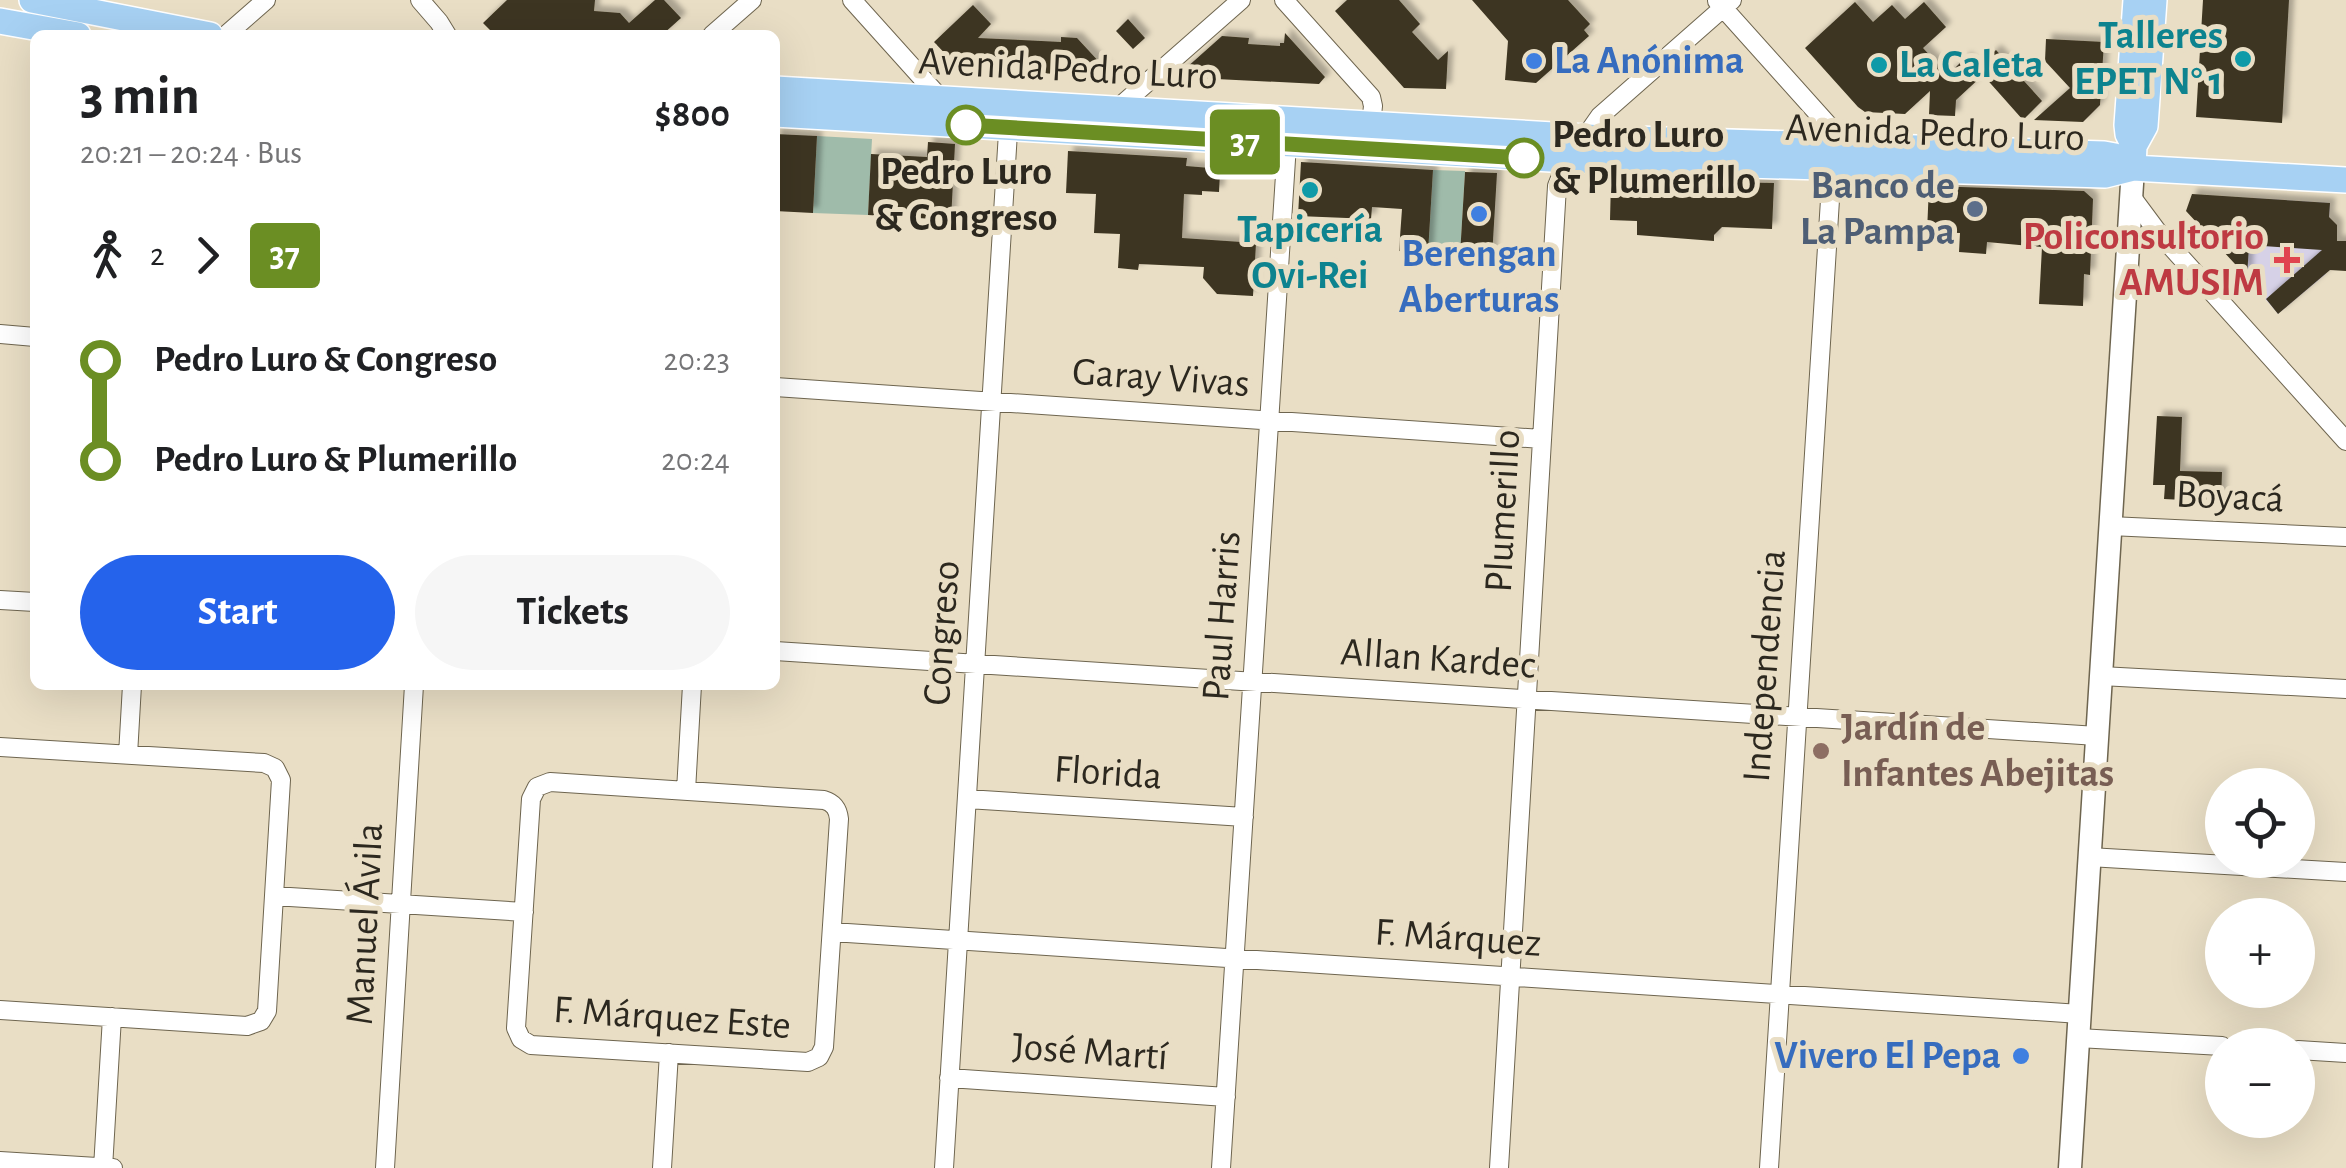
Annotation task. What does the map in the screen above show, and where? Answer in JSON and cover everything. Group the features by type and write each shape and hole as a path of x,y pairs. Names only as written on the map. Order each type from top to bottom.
{"main road":[{"path":"32,0 185,30"},
{"path":"2134,157 2127,125 2136,0"},
{"path":"2070,1168 2131,196 2134,157 2145,126 2154,0"},
{"path":"0,21 50,30"},
{"name":"Avenida Pedro Luro","path":"780,89 940,99 1009,115 1287,144 1569,160 2105,176 2134,157"},
{"name":"Avenida Pedro Luro","path":"780,114 1009,115 1116,109 1584,136 2104,154 2346,180"}],"street":[{"path":"232,30 266,0"},
{"path":"420,0 444,30"},
{"path":"718,30 752,0"},
{"path":"852,0 940,99"},
{"path":"1116,109 1242,0"},
{"path":"1284,0 1370,97 1373,106 1372,115 1360,124 1287,144"},
{"path":"1724,2 1847,146"},
{"name":"Plumerillo","path":"1499,1168 1557,190 1569,160 1606,110 1724,2"},
{"name":"Congreso","path":"944,1168 1009,115"},
{"name":"Paul Harris","path":"1221,1168 1287,144"},
{"name":"Independencia","path":"1769,1168 1832,168"},
{"path":"2131,196 2156,230 2346,441"},
{"path":"0,334 30,337"},
{"name":"Garay Vivas","path":"780,387 1542,439"},
{"name":"Boyacá","path":"2110,526 2346,537"},
{"path":"0,600 30,602"},
{"name":"Allan Kardec","path":"780,651 2097,736"},
{"path":"2101,676 2346,689"},
{"path":"128,755 132,690"},
{"name":"Manuel Ávila","path":"386,1168 414,690"},
{"path":"686,791 692,690"},
{"path":"0,747 264,763 277,770 281,780 267,1011 261,1021 248,1026 0,1010"},
{"path":"274,896 524,912 532,796 537,786 550,782 824,800 834,806 839,820 832,932"},
{"name":"Florida","path":"967,798 1244,817"},
{"path":"2090,857 2346,872"},
{"name":"F. Márquez Este","path":"524,912 516,1028 521,1039 531,1045 808,1062 819,1057 824,1047 832,932"},
{"name":"F. Márquez","path":"832,932 2080,1014"},
{"path":"103,1168 112,1017"},
{"path":"2078,1038 2205,1045"},
{"path":"2315,1051 2346,1053"},
{"path":"662,1168 670,1054"},
{"name":"José Martí","path":"949,1078 1226,1096"},
{"path":"0,1161 114,1168"}],"shaded area":[{"name":"Policonsultorio AMUSIM","path":"2252,198 2330,203 2326,274 2278,314 2243,273 2247,269"}],"green space":[{"path":"817,136 872,139 868,215 813,213"},
{"path":"1433,170 1465,171 1460,255 1428,253"}],"building":[{"path":"507,0 595,0 594,11 620,13 629,23 655,0 664,0 681,18 668,30 490,30 483,23"},
{"path":"1347,0 1399,0 1420,24 1412,32 1438,60 1448,51 1446,89 1404,88 1335,11"},
{"name":"La Anónima","path":"1472,0 1568,0 1590,24 1584,30 1589,36 1536,83 1505,80 1508,41"},
{"name":"Talleres EPET N° 1","path":"2203,0 2289,0 2282,123 2196,117"},
{"path":"1855,2 1873,22 1892,5 1905,19 1924,2 1946,27 1923,48 1948,75 1966,57 1977,68 1996,50 2042,101 2023,120 1983,75 1956,100 1955,116 1929,115 1930,91 1905,114 1865,112 1805,48"},
{"path":"973,5 991,24 978,38 1061,42 1061,37 1077,38 1114,78 954,67 934,42"},
{"path":"1128,19 1145,38 1133,49 1116,31"},
{"path":"1285,33 1325,77 1319,84 1176,77 1222,36 1249,38 1248,44 1280,46"},
{"path":"2046,39 2104,42 2100,105 2083,122 2034,120 2070,88 2045,61"},
{"path":"780,134 817,136 813,213 780,211"},
{"path":"928,142 955,144 951,220 868,215 871,154 927,157"},
{"path":"1068,151 1187,158 1186,166 1220,172 1219,192 1184,194 1182,238 1256,243 1253,296 1217,294 1203,278 1204,267 1139,264 1138,270 1118,268 1120,234 1094,233 1096,194 1066,193"},
{"path":"1301,162 1433,170 1428,253 1399,251 1402,209 1372,207 1371,219 1298,216"},
{"name":"Berengan Aberturas","path":"1465,172 1497,173 1492,257 1460,255"},
{"path":"1611,180 1774,183 1772,229 1722,227 1714,241 1637,235 1637,221 1610,220"},
{"path":"1929,186 2084,191 2093,199 2090,275 2084,274 2083,306 2039,304 2042,247 1987,242 1986,254 1959,252 1960,233 1927,232"},
{"path":"2192,194 2330,203 2329,217 2337,225 2337,241 2346,241 2346,271 2330,270 2278,314 2266,299 2322,250 2249,245 2247,277 2186,211"},
{"path":"2157,416 2182,417 2180,471 2222,472 2221,502 2164,499 2165,485 2153,485"}],"bus line":[{"name":"37","path":"966,125 1524,158"}],"place":[{"name":"Talleres EPET N° 1","path":"2243,59"},
{"name":"La Anónima","path":"1534,61"},
{"name":"La Caleta","path":"1879,65"},
{"name":"Pedro Luro & Congreso","path":"966,125"},
{"name":"Pedro Luro & Plumerillo","path":"1524,158"},
{"name":"Tapicería Ovi-Rei","path":"1310,190"},
{"name":"Banco de La Pampa","path":"1975,209"},
{"name":"Berengan Aberturas","path":"1479,214"},
{"name":"Policonsultorio AMUSIM","path":"2287,260"},
{"name":"Jardín de Infantes Abejitas","path":"1821,751"},
{"name":"Vivero El Pepa","path":"2021,1056"}]}
